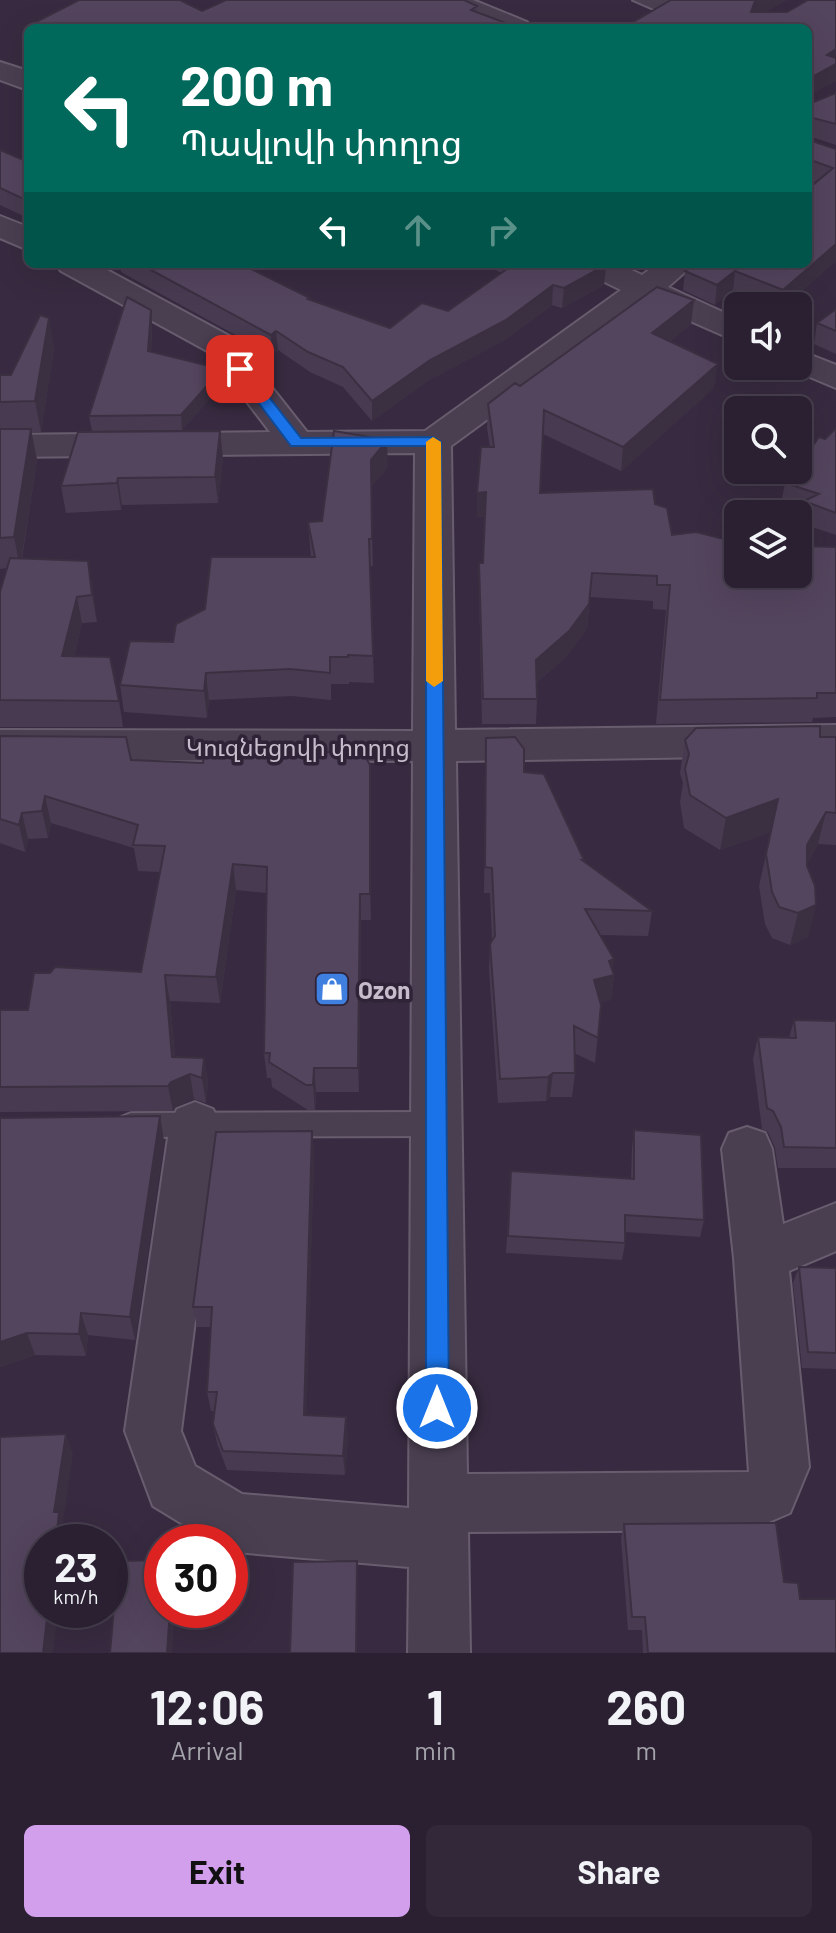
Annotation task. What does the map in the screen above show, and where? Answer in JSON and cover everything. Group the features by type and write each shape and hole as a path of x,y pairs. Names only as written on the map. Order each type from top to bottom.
{"street":[{"path":"450,0 507,24"},
{"path":"0,70 24,79"},
{"path":"0,225 24,238"},
{"path":"79,268 221,345 297,443"},
{"path":"602,268 724,325"},
{"path":"0,446 433,442 672,268"},
{"path":"812,367 836,378"},
{"path":"433,442 439,1653"},
{"name":"Կուզնեցովի փողոց","path":"0,745 434,746 836,740"},
{"path":"195,1124 153,1431 173,1486 235,1523 438,1521 750,1501 770,1493 780,1467 761,1258 747,1149"},
{"path":"761,1258 836,1227"}],"lane":[{"path":"640,0 658,7 672,0"},
{"path":"105,1126 437,1124"}],"building":[{"path":"79,0 180,0 202,11 226,0 464,0 477,6 471,10 508,24 32,24"},
{"path":"671,0 757,0 751,12 787,12 808,0 836,0 836,49 827,55 836,58 836,64 812,77 812,24 630,24"},
{"path":"836,93 836,124 812,118 812,103"},
{"path":"812,141 836,149 836,244 812,265 812,186 833,168 812,160"},
{"path":"0,150 24,160 24,199 0,188"},
{"path":"147,268 249,268 308,299 390,328 422,303 448,311 508,268 601,268 564,288 553,285 506,320 430,360 372,401 343,367 308,352 276,331 271,335"},
{"path":"689,268 808,268 783,290 735,271 717,285 685,271"},
{"path":"657,287 694,300 652,333 718,364 623,447 544,410 540,493 653,489 655,504 667,508 672,535 696,532 724,539 724,588 812,588 812,546 836,547 836,693 817,693 817,698 660,700 670,585 657,585 657,576 592,573 589,604 569,631 536,660 537,699 483,699 479,563 483,563 486,492 477,493 481,447 494,447 488,404 515,383 520,386"},
{"path":"127,297 151,310 148,351 222,369 181,415 89,416"},
{"path":"836,309 836,331 817,323"},
{"path":"40,315 49,318 35,401 0,402 0,375 11,375"},
{"path":"836,428 836,513 806,500 819,494 788,484 812,484 812,447 819,437 825,439"},
{"path":"0,429 31,429 14,537 0,538"},
{"path":"220,431 215,477 118,478 117,483 61,486 78,432"},
{"path":"334,431 387,440 371,460 372,539 369,539 373,656 330,657 330,673 290,669 206,673 204,691 120,685 130,641 173,642 176,624 205,609 211,557 315,557 308,522 322,521"},
{"path":"10,558 88,561 92,595 77,597 62,656 110,657 119,701 0,700 0,592"},
{"path":"820,726 820,737 836,737 836,813 826,812 807,845 807,866 815,886 816,905 798,913 779,907 772,892 766,854 778,799 726,818 690,795 685,769 689,754 685,740 696,728"},
{"path":"0,736 126,737 131,760 203,763 204,756 362,751 370,765 370,894 360,894 358,1068 314,1068 313,1085 306,1085 269,1062 270,1053 264,1053 267,867 233,864 216,977 165,975 172,1057 204,1058 202,1078 190,1074 168,1086 0,1087 0,1010 28,1010 34,973 50,973 55,967 141,972 165,846 133,845 138,825 45,796 42,811 22,813 19,825 0,819"},
{"path":"515,737 524,749 524,772 544,774 582,860 652,911 585,909 614,959 609,961 614,975 594,980 601,1005 598,1038 574,1026 575,1073 500,1079 490,944 495,936 492,868 485,867 486,738"},
{"path":"794,1020 836,1021 836,1148 784,1147 781,1127 773,1111 767,1108 758,1037 796,1038"},
{"path":"160,1116 130,1317 81,1313 79,1334 27,1333 0,1342 0,1118"},
{"path":"634,1130 701,1135 704,1220 625,1215 625,1243 508,1236 511,1171 634,1179"},
{"path":"312,1131 304,1415 346,1417 343,1456 223,1451 213,1424 217,1392 207,1392 212,1307 193,1307 216,1132"},
{"path":"799,1267 836,1268 836,1353 808,1352"},
{"path":"66,1434 54,1512 59,1512 58,1524 24,1524 24,1628 46,1628 43,1653 0,1653 0,1437"},
{"path":"776,1523 784,1582 798,1583 800,1599 836,1599 836,1653 648,1653 645,1617 632,1617 624,1524"},
{"path":"144,1560 144,1628 169,1628 167,1653 110,1653 112,1628 128,1628 128,1561"},
{"path":"357,1561 356,1653 290,1653 293,1562"}],"slow traffic":[{"path":"433,442 434,681"}],"place":[{"name":"Ozon","path":"332,989"}],"route":[{"path":"240,369 297,443 433,442 437,1408"}]}
